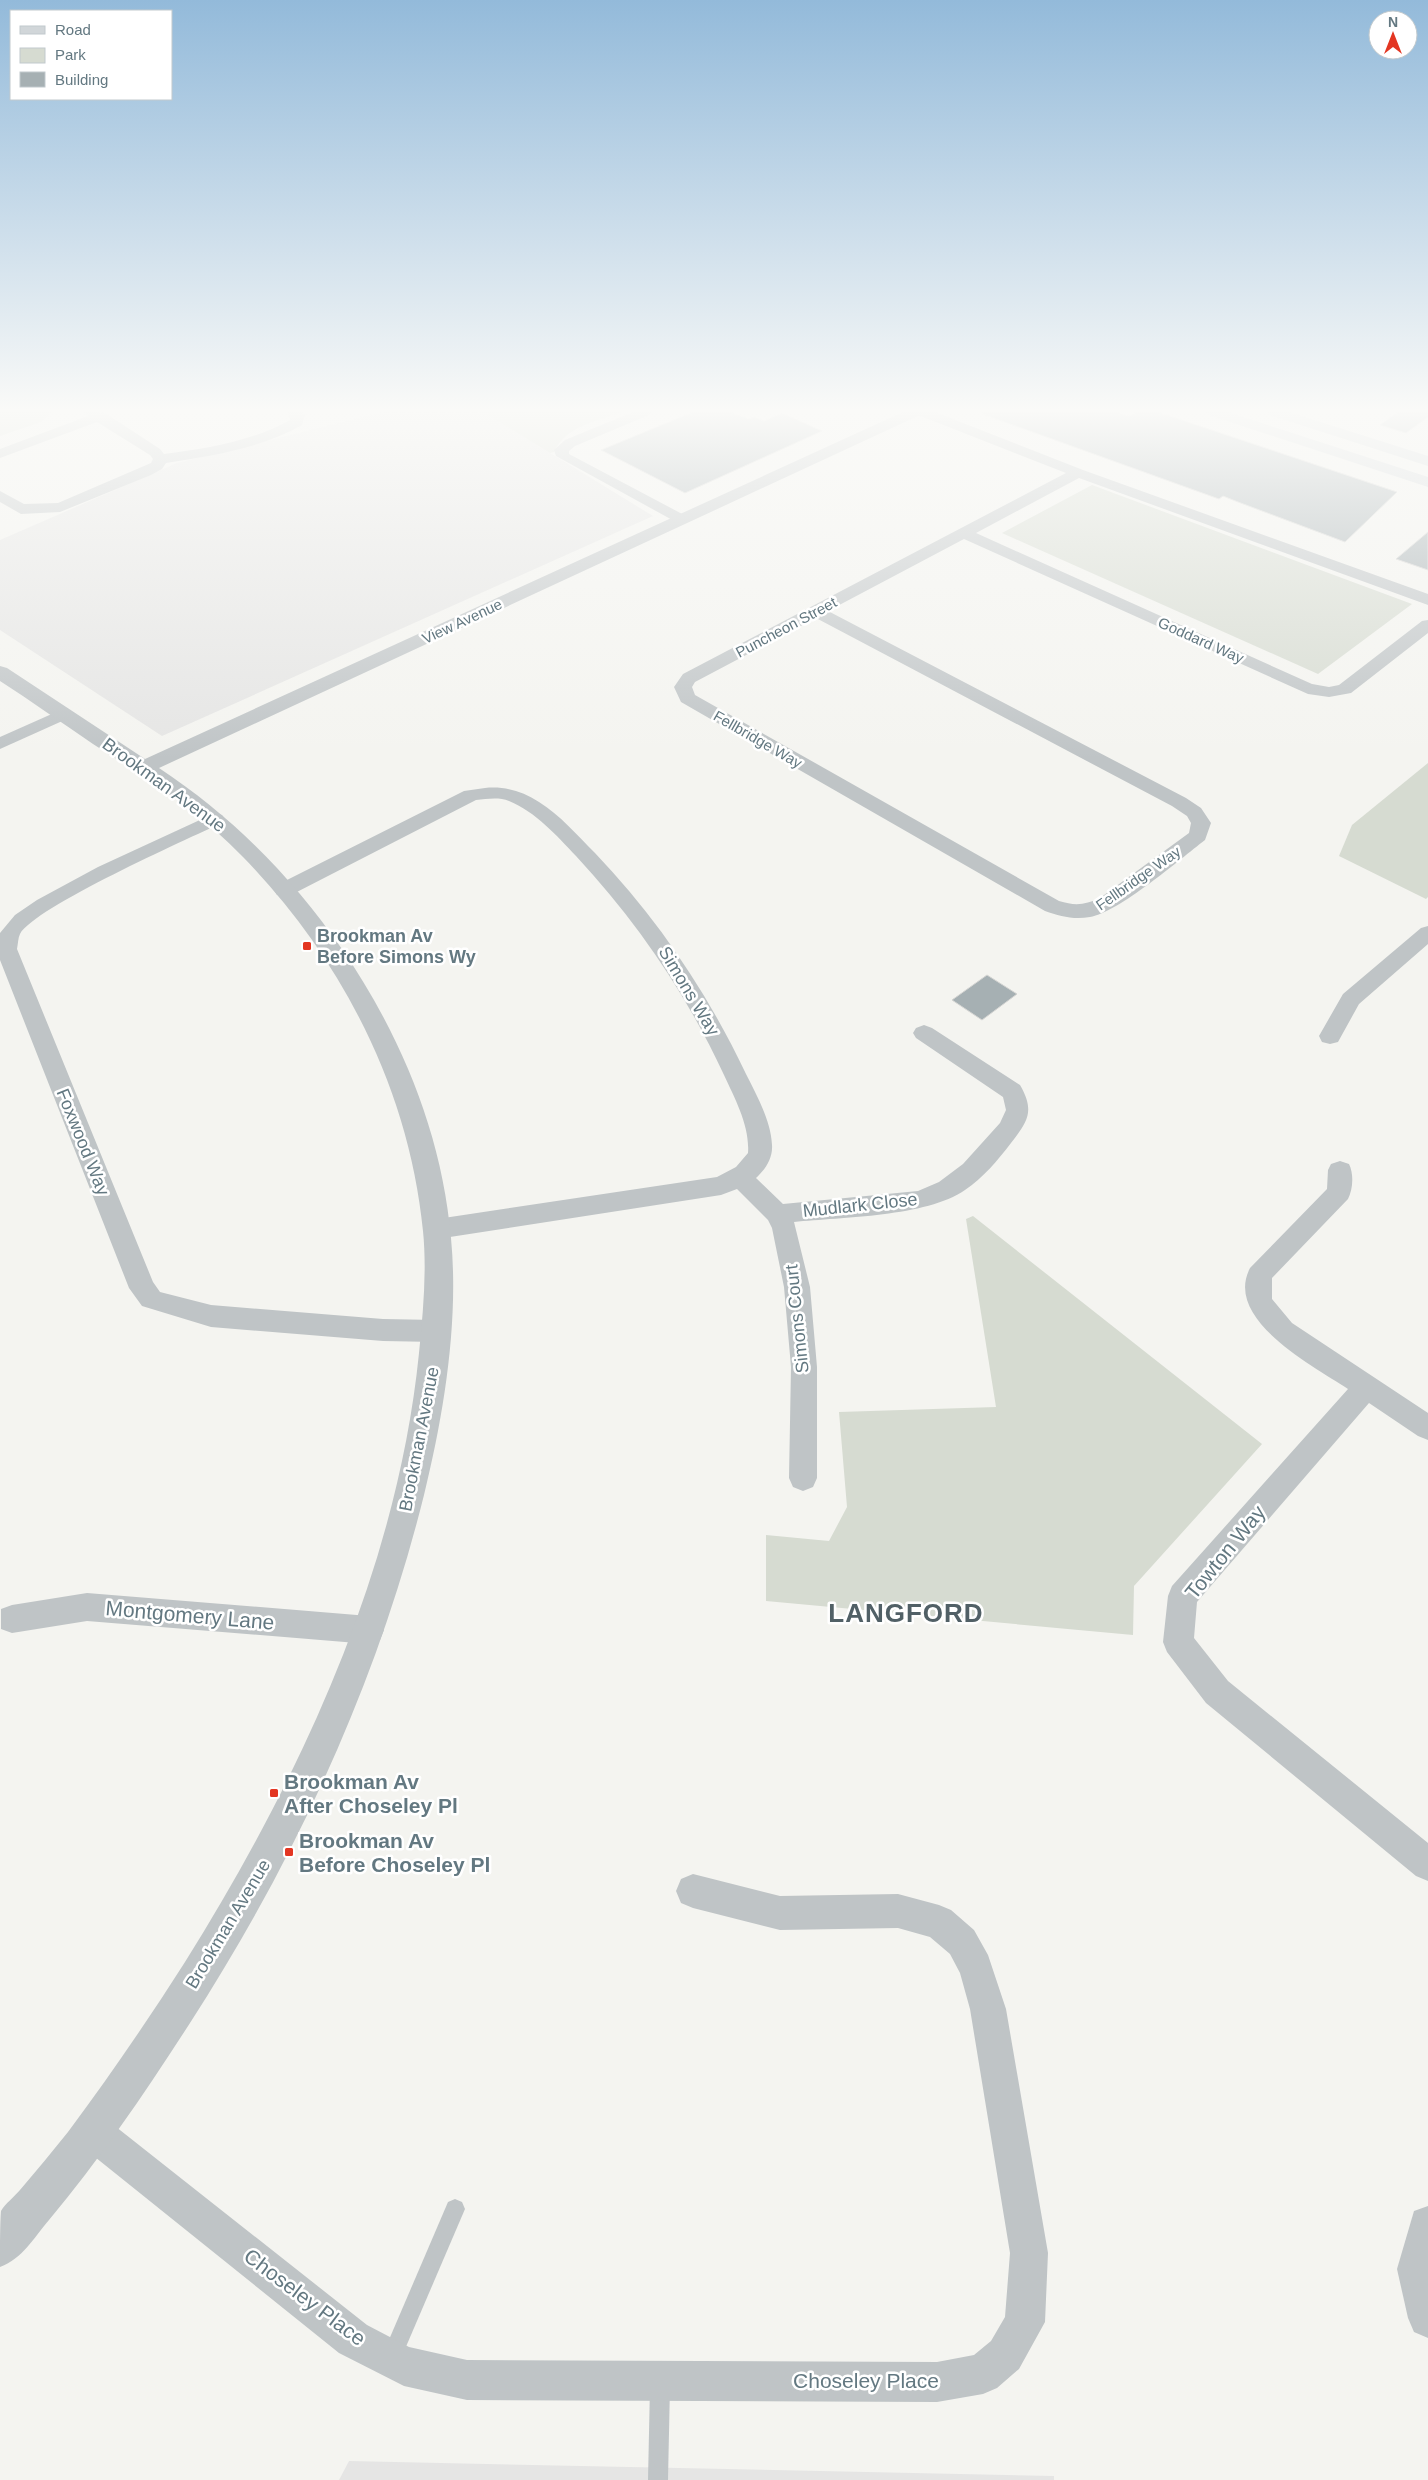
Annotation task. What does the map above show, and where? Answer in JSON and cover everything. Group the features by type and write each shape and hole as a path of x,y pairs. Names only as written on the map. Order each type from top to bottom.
{"street":[{"name":"View Avenue","path":"144,767 665,528"},
{"name":"Puncheon Street","path":"683,687 689,678 974,528"},
{"path":"1229,528 1428,600"},
{"name":"Goddard Way","path":"964,533 1308,689 1329,692 1345,689 1428,625"},
{"name":"Fellbridge Way","path":"683,687 687,698 1052,906 1070,912 1089,911 1107,903 1198,836 1201,823 1194,812 1180,802 815,611"},
{"name":"Brookman Avenue","path":"0,672 144,767 215,819 247,848 284,890 343,968 385,1042 404,1084 420,1134 437,1229 436,1331 432,1383 409,1499 392,1563 369,1630 330,1727 290,1815 204,1968 93,2132 0,2246"},
{"path":"0,744 63,714"},
{"name":"Simons Way","path":"284,890 471,795 489,792 508,794 524,801 552,821 606,876 652,931 692,989 717,1034 748,1102 758,1135 760,1152 754,1166 740,1178 722,1186 437,1229"},
{"name":"Foxwood Way","path":"215,819 99,875 37,909 12,930 3,950 142,1288 151,1299 174,1308 211,1316 382,1330 436,1331"},
{"path":"1330,1036 1352,999 1428,933"},
{"name":"Mudlark Close","path":"778,1214 918,1200 937,1193 957,1183 972,1171 1012,1124 1017,1113 1017,1102 1012,1091 924,1033"},
{"path":"1340,1170 1339,1192 1259,1275 1259,1302 1283,1331 1428,1428"},
{"name":"Simons Court","path":"740,1178 778,1214 784,1228 797,1287 804,1367 803,1478"},
{"name":"Towton Way","path":"1367,1387 1184,1596 1178,1642 1217,1692 1428,1864"},
{"name":"Montgomery Lane","path":"12,1619 86,1607 369,1630"},
{"name":"Choseley Place","path":"93,2132 142,2169 353,2339 404,2366 467,2380 937,2382 983,2374 1005,2355 1025,2322 1029,2252 988,2009 976,1967 962,1942 939,1922 898,1911 780,1913 693,1891"},
{"path":"1428,2225 1416,2269 1428,2318"}],"lane":[{"path":"391,2359 455,2209"},
{"path":"658,2480 660,2380"}],"shaded area":[{"path":"28,528 627,528 162,736 0,630 0,540"},
{"path":"349,2461 1054,2476 1054,2480 339,2480"}],"green space":[{"path":"1012,528 1207,528 1412,604 1318,674 1002,533"},
{"path":"1428,763 1428,897 1426,899 1339,856 1352,825"},
{"path":"973,1216 1262,1444 1134,1586 1133,1635 766,1601 766,1535 829,1541 847,1507 839,1412 996,1407 966,1219"}],"building":[{"path":"1307,528 1360,528 1345,542"},
{"path":"1428,532 1428,570 1396,559"},
{"path":"987,975 1017,994 982,1020 952,1000"}],"place":[{"name":"Brookman Av Before Simons Wy","path":"307,946"},
{"name":"Brookman Av After Choseley Pl","path":"274,1793"},
{"name":"Brookman Av Before Choseley Pl","path":"289,1852"}],"district":[{"name":"LANGFORD","path":"906,1613"}]}
